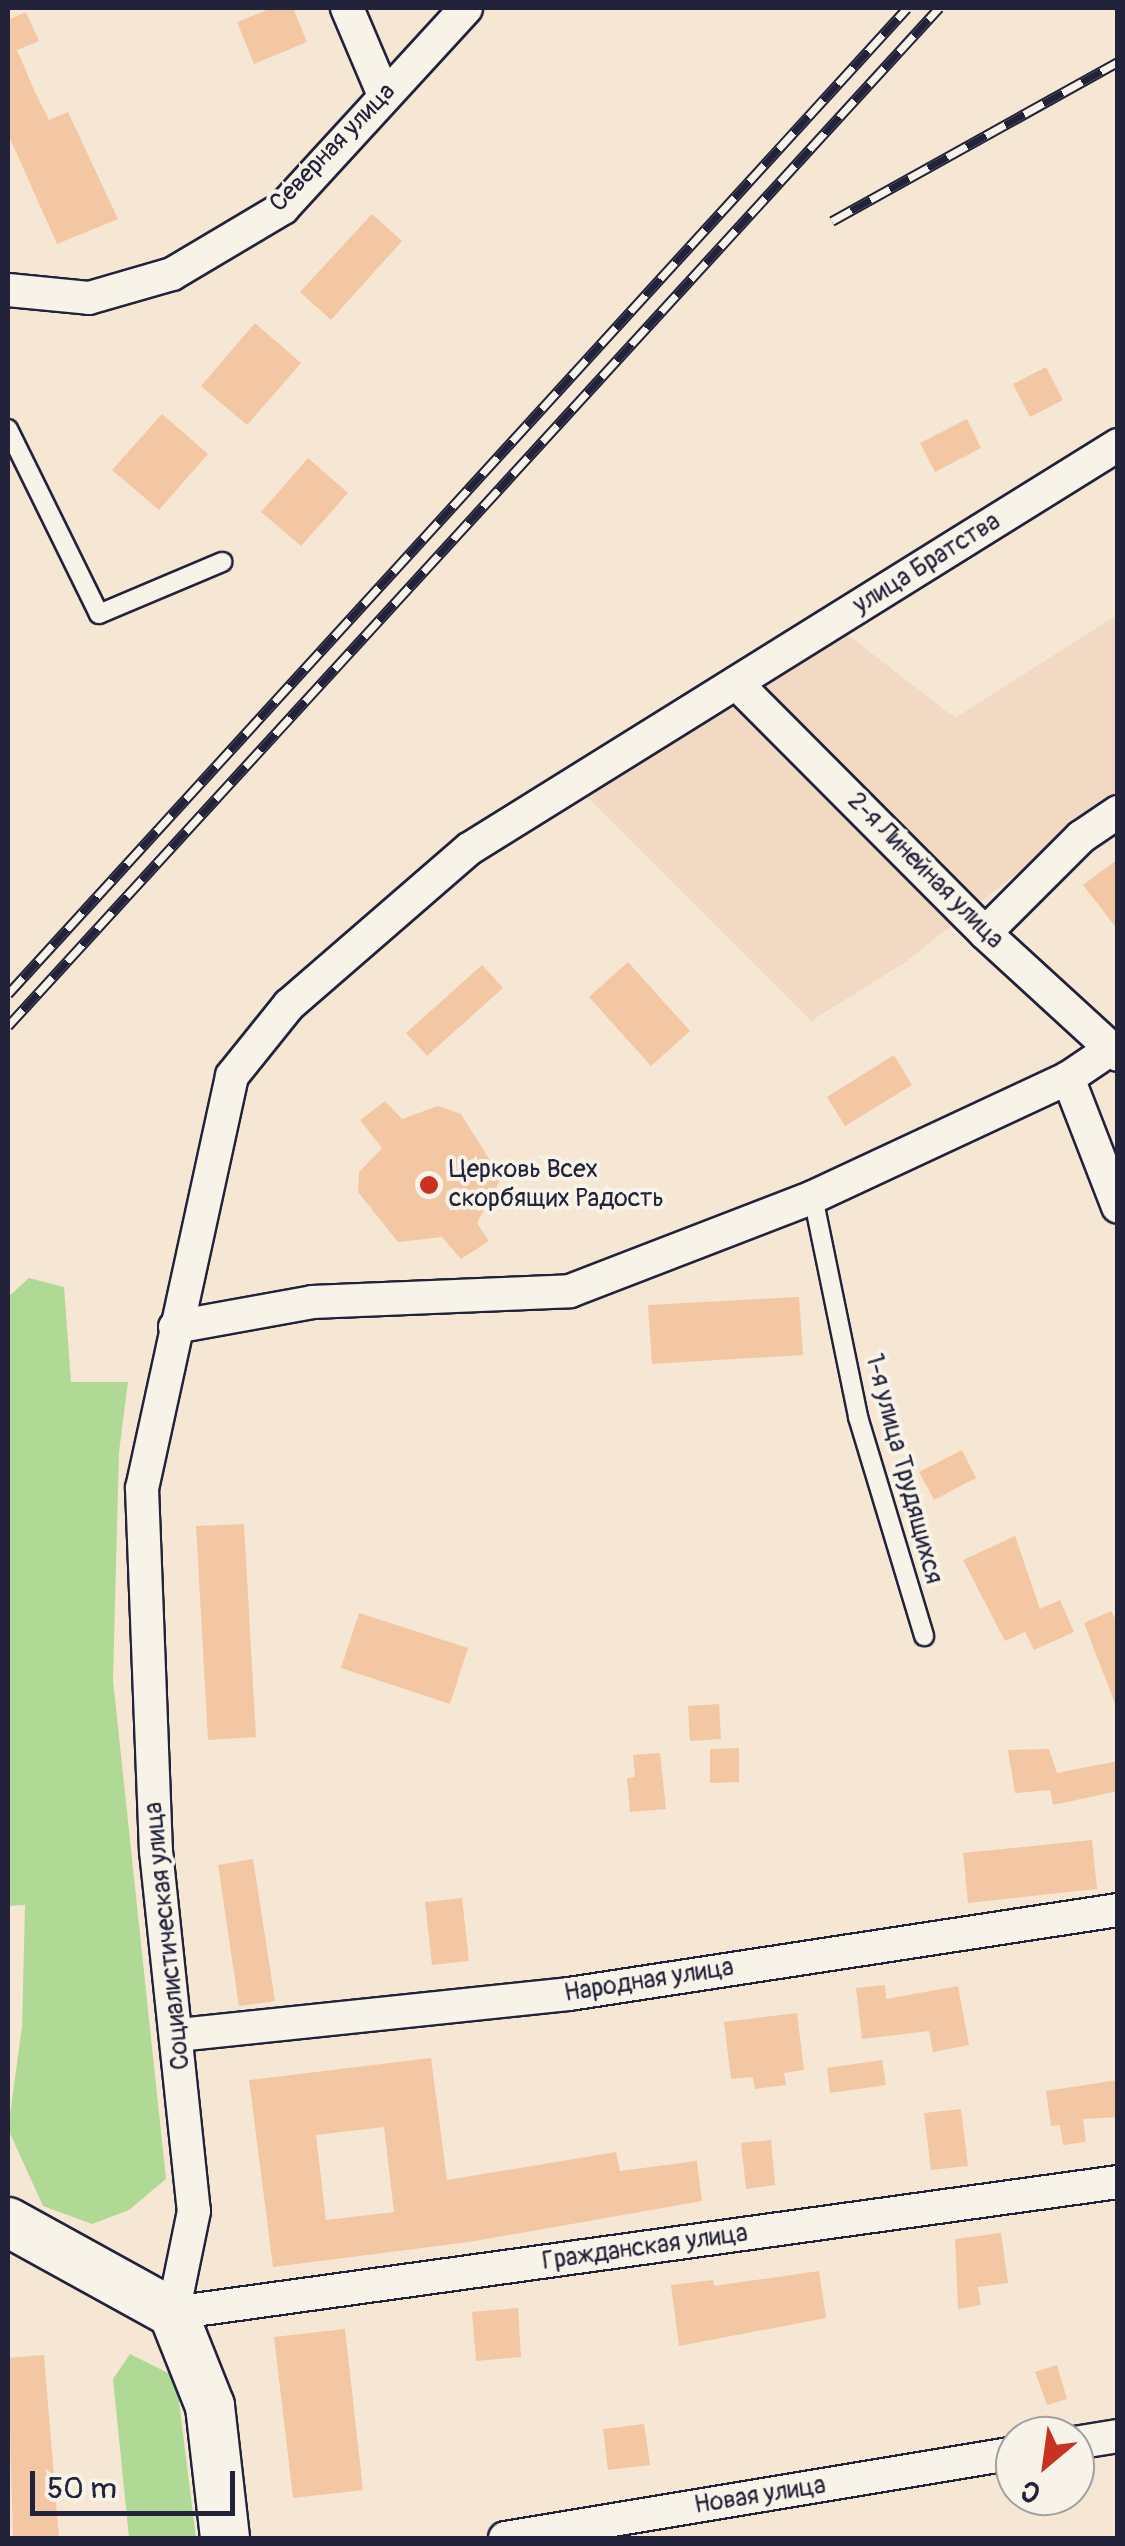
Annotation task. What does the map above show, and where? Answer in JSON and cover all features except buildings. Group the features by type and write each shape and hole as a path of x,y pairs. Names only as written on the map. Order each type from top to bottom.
{"main road":[{"path":"8,2222 173,2313 210,2406 225,2538"}],"street":[{"path":"348,8 384,95"},
{"name":"Северная улица","path":"8,290 89,298 172,274 283,208 466,8"},
{"name":"улица Братства","path":"175,1327 232,1076 289,1005 469,849 1118,444"},
{"name":"2-я Линейная улица","path":"736,683 985,933 1114,1052"},
{"path":"985,933 1081,837 1118,812"},
{"path":"175,1327 312,1302 570,1291 813,1197 1068,1078 1114,1052"},
{"path":"1068,1078 1118,1206"},
{"name":"Социалистическая улица","path":"173,2313 194,2211 179,2034 156,1851 142,1488 175,1327"},
{"name":"Народная улица","path":"179,2034 569,1994 1118,1910"},
{"name":"Гражданская улица","path":"173,2313 1118,2182"},
{"name":"Новая улица","path":"505,2538 995,2457"}],"lane":[{"path":"8,429 98,614 222,562"},
{"name":"1-я улица Трудящихся","path":"813,1197 858,1417 924,1636"}],"shaded area":[{"path":"817,611 955,718 1117,615 1117,794 904,963 811,1021 585,795"}],"green space":[{"path":"29,1278 64,1287 71,1382 128,1382 119,1452 113,1680 166,2179 129,2210 92,2224 43,2206 8,2129 22,2027 25,1905 8,1906 8,1297"},
{"path":"130,2354 176,2377 196,2538 129,2538 113,2379"}],"railway":[{"path":"8,994 907,8"},
{"path":"8,1026 939,8"},
{"path":"832,221 1118,62"}],"place":[{"name":"Церковь Всех скорбящих Радость","path":"429,1185"}]}
